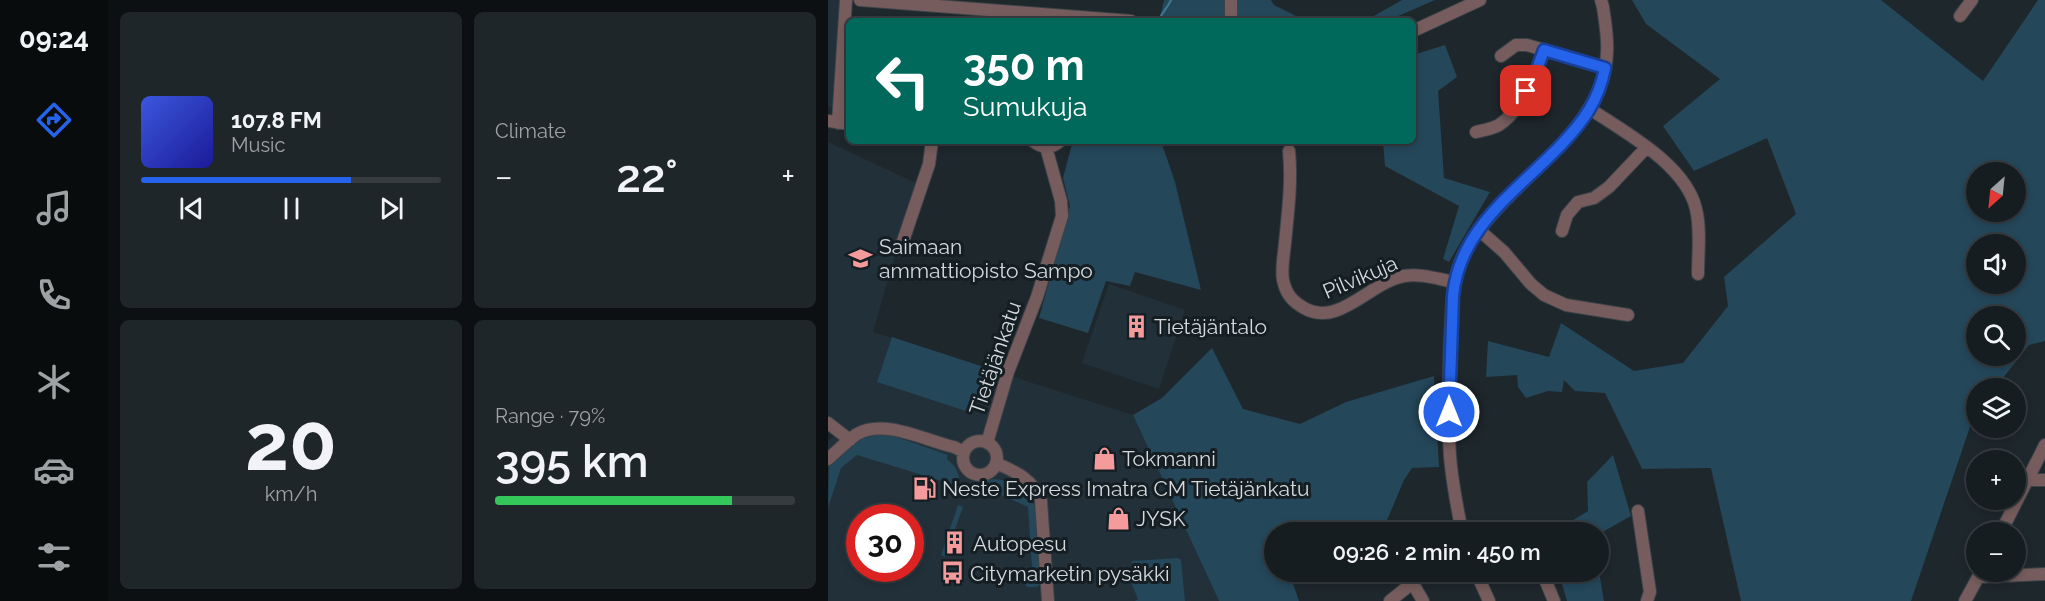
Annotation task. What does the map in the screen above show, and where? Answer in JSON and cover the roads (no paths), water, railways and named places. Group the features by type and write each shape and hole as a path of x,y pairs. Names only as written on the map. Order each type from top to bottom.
{"street":[{"path":"838,123 846,0"},
{"path":"860,0 1092,18"},
{"path":"1231,0 1231,18"},
{"path":"1416,30 1480,0"},
{"path":"1460,522 1450,455 1449,390 1454,282 1464,254 1492,213 1573,132 1590,109 1601,85 1608,53 1601,0"},
{"path":"1960,16 1972,0"},
{"path":"1501,56 1516,45 1527,45 1605,68"},
{"path":"1476,132 1500,124 1518,105 1534,77 1544,50"},
{"path":"1590,109 1674,169 1693,196 1697,212 1698,274"},
{"path":"900,250 929,164 932,144"},
{"path":"1040,144 1046,147 1055,144"},
{"name":"Tietäjänkatu","path":"987,443 1008,372 1037,297 1062,216 1061,201 1046,147"},
{"path":"1562,231 1567,215 1578,202 1594,198 1609,187 1646,148"},
{"name":"Pilvikuja","path":"1289,151 1291,174 1282,278 1293,302 1311,312 1321,314 1334,312 1377,287 1403,276 1419,276 1454,282"},
{"path":"1479,230 1504,252 1544,296 1566,305 1628,315"},
{"path":"828,423 850,440"},
{"path":"828,459 850,440 865,431 876,428 888,428 964,452"},
{"path":"979,441 987,443 995,451 996,464 987,474 974,475 964,466 962,459 964,452 972,443 979,441"},
{"path":"2006,522 2045,445"},
{"path":"996,464 1026,478 1038,493 1041,501 1048,601"},
{"path":"2027,480 2045,480"},
{"path":"1638,511 1650,592 1647,601"},
{"path":"2026,574 2045,574"},
{"path":"1390,601 1412,582 1424,601"},
{"path":"1480,582 1489,601"},
{"path":"1546,582 1554,601"},
{"path":"1965,601 1975,582"}],"waterway":[{"path":"1160,18 1171,0"}],"place":[{"name":"Saimaan ammattiopisto Sampo","path":"861,258"},
{"name":"Tietäjäntalo","path":"1136,326"},
{"name":"Tokmanni","path":"1104,458"},
{"name":"Neste Express Imatra CM Tietäjänkatu","path":"924,488"},
{"name":"JYSK","path":"1118,518"},
{"name":"Autopesu","path":"955,543"},
{"name":"Citymarketin pysäkki","path":"952,573"}]}
